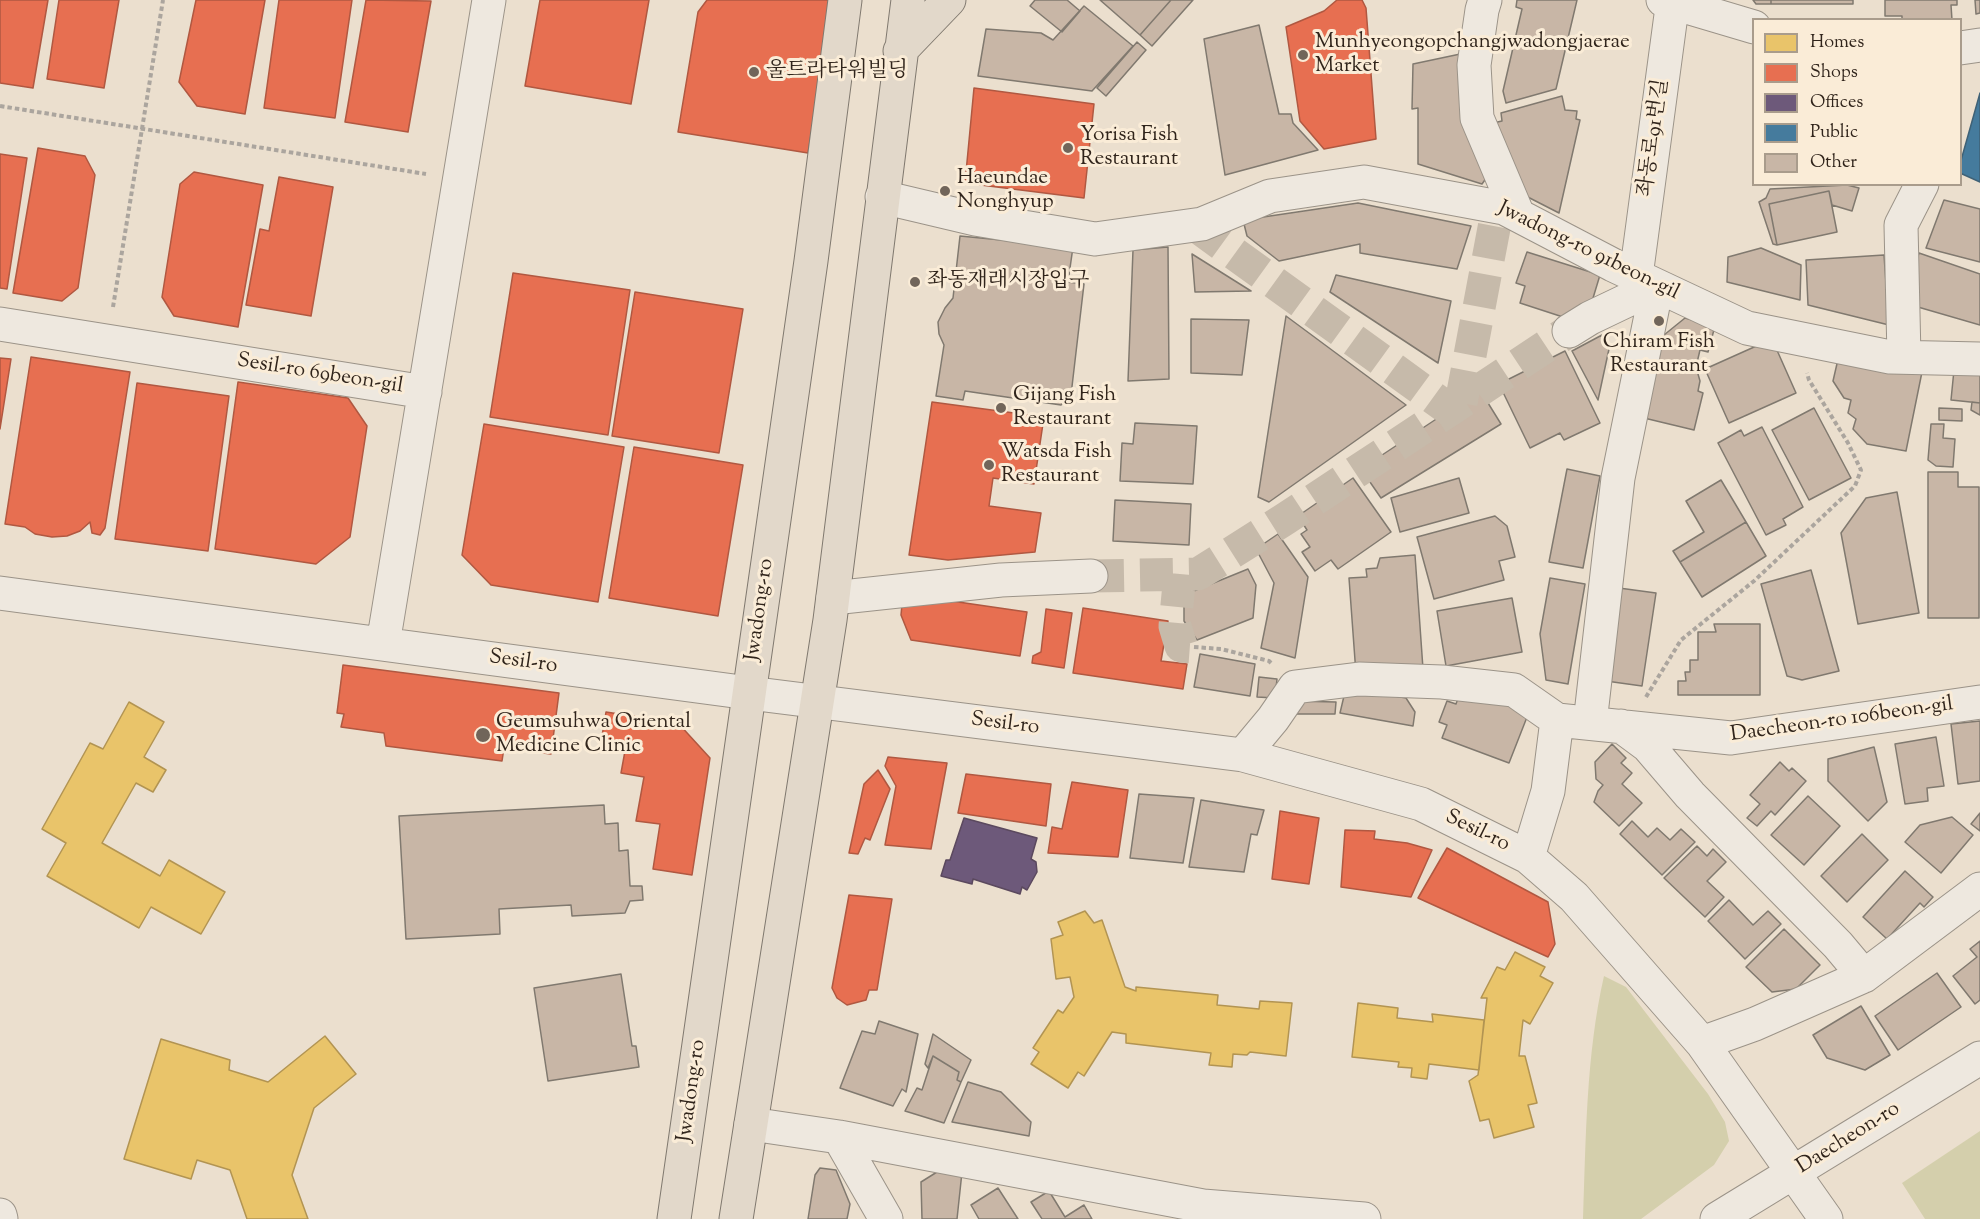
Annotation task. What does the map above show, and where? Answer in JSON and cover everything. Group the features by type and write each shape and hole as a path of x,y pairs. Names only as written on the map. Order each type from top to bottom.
{"main road":[{"name":"Jwadong-ro","path":"674,1219 813,250 846,0"},
{"path":"736,1219 833,598 908,0"},
{"path":"900,51 949,0"}],"street":[{"path":"425,392 489,0"},
{"path":"1485,0 1474,65 1478,118 1518,215"},
{"path":"1670,1 1752,26"},
{"name":"좌동로91번길","path":"1615,726 1618,478 1647,281 1670,1"},
{"path":"1962,48 1980,45"},
{"name":"Jwadong-ro 91beon-gil","path":"882,197 975,219 1095,239 1202,224 1270,196 1364,182 1504,208 1647,281 1747,328 1890,357 1980,359"},
{"path":"1904,357 1901,225 1921,186"},
{"path":"1569,331 1647,281"},
{"name":"Sesil-ro 69beon-gil","path":"0,324 425,392 383,644"},
{"path":"833,598 1001,580 1091,576"},
{"name":"Sesil-ro","path":"0,593 818,702 1243,755 1421,804 1528,857 1575,897 1701,1043 1826,1219"},
{"path":"1243,755 1296,687 1359,679 1442,682 1514,690 1557,720 1548,791 1528,857"},
{"name":"Daecheon-ro 106beon-gil","path":"1557,720 1731,738 1980,702"},
{"path":"1615,726 1648,746 1690,795 1838,945 1864,976"},
{"path":"1701,1043 1755,1024 1864,976 1980,888"},
{"name":"Daecheon-ro","path":"1717,1219 1980,1058"},
{"path":"751,1124 839,1137 1203,1206 1364,1219"},
{"path":"839,1137 886,1219"}],"path":[{"path":"107,341 163,0"},
{"path":"0,106 459,180"},
{"path":"1615,726 1648,691 1682,640 1754,581 1855,486 1861,470 1848,442 1809,380 1797,338"},
{"path":"1194,647 1221,649 1269,661 1296,687"}],"shaded area":[{"path":"1604,976 1626,987 1708,1094 1725,1122 1729,1141 1714,1165 1641,1219 1583,1219 1590,1066"},
{"path":"1980,1131 1980,1219 1925,1219 1902,1183"}],"building: Homes":[{"path":"129,702 164,722 144,757 166,770 153,792 136,783 102,843 160,876 169,860 225,892 201,934 151,907 139,928 47,876 66,843 42,829 90,743 103,749"},
{"path":"1085,911 1094,923 1102,920 1125,987 1136,991 1136,987 1218,995 1217,1005 1259,1009 1260,1001 1292,1003 1286,1056 1250,1052 1247,1055 1233,1054 1232,1067 1209,1065 1211,1053 1126,1043 1126,1034 1112,1032 1084,1076 1078,1072 1068,1088 1031,1064 1039,1052 1033,1048 1058,1010 1063,1013 1074,997 1070,977 1056,979 1051,939 1063,935 1058,922"},
{"path":"1515,952 1545,967 1540,976 1553,983 1530,1024 1523,1020 1519,1056 1525,1056 1537,1103 1528,1105 1534,1127 1494,1138 1489,1119 1480,1121 1469,1081 1478,1075 1487,998 1481,998 1497,967 1505,970"},
{"path":"1358,1003 1398,1008 1397,1018 1433,1022 1432,1014 1484,1020 1479,1070 1429,1064 1427,1079 1411,1077 1412,1068 1398,1067 1399,1062 1352,1057"},
{"path":"325,1036 356,1074 314,1108 292,1175 308,1219 247,1219 230,1170 197,1160 191,1179 124,1159 161,1039 230,1060 229,1070 268,1082"}],"building: Shops":[{"path":"0,0 48,0 33,88 0,83"},
{"path":"59,0 119,0 104,88 47,79"},
{"path":"196,0 265,0 245,114 197,106 179,82"},
{"path":"279,0 352,0 335,118 264,108"},
{"path":"366,0 431,1 408,132 345,122"},
{"path":"540,0 649,0 631,104 525,86"},
{"name":"울트라타워빌딩","path":"707,0 833,0 808,153 678,132 698,12"},
{"path":"1337,0 1362,0 1366,8 1376,139 1324,149 1300,121 1286,27 1324,11"},
{"path":"974,88 1094,104 1084,198 965,183"},
{"path":"38,148 85,156 95,175 78,288 62,301 13,293"},
{"path":"0,154 27,158 7,289 0,288"},
{"path":"194,172 263,185 238,327 174,316 162,297 180,184"},
{"path":"279,177 333,187 311,316 246,305 260,229 269,231"},
{"path":"513,273 630,290 608,435 490,417"},
{"path":"635,292 743,309 719,453 612,436"},
{"path":"31,357 130,372 105,528 100,535 92,533 90,522 80,531 67,536 52,537 35,534 25,527 5,524"},
{"path":"0,358 11,359 0,429"},
{"path":"238,382 348,398 367,426 350,537 316,564 215,549"},
{"path":"137,383 229,396 208,551 115,539"},
{"path":"932,402 1044,417 1034,484 993,478 989,506 1041,513 1035,552 948,560 909,555"},
{"path":"484,424 624,447 598,602 491,585 462,555"},
{"path":"634,447 743,465 718,616 609,598"},
{"path":"903,594 1027,612 1020,656 911,640 901,615"},
{"path":"1083,608 1168,621 1161,661 1187,664 1183,689 1073,673"},
{"path":"1046,609 1072,613 1064,668 1032,663 1033,656 1041,652"},
{"path":"343,665 559,693 551,754 504,748 502,761 386,746 384,733 341,727 344,714 337,713"},
{"path":"606,712 678,723 710,758 692,875 653,869 660,824 636,821 644,777 621,773 625,751 600,748"},
{"path":"888,757 947,763 931,849 885,845 896,786 885,766"},
{"path":"878,770 890,789 870,840 865,838 858,854 849,853 864,784"},
{"path":"966,774 1051,784 1046,826 958,813"},
{"path":"1072,782 1128,790 1118,857 1048,853 1052,827 1062,829"},
{"path":"1280,811 1319,818 1309,884 1272,879"},
{"path":"1345,830 1375,831 1374,839 1407,843 1432,850 1411,897 1341,887"},
{"path":"1447,848 1548,902 1555,944 1548,957 1418,898"},
{"path":"849,895 892,899 877,990 869,990 866,1000 847,1005 837,998 832,988"}],"building: Offices":[{"path":"964,818 1037,838 1031,859 1036,862 1037,872 1027,890 1022,887 1020,894 973,879 972,884 941,876 946,860 950,860"}],"building: Public":[{"path":"1980,93 1980,182 1962,174 1962,157"}],"building: Other":[{"path":"1035,0 1067,0 1080,11 1062,32 1030,6"},
{"path":"1100,0 1171,0 1140,35"},
{"path":"1171,0 1193,0 1152,46 1140,35"},
{"path":"1517,0 1577,0 1556,89 1506,103 1503,91 1522,9 1516,7"},
{"path":"1753,0 1771,0 1771,4 1756,4"},
{"path":"1771,0 1853,0 1853,4 1771,4"},
{"path":"1885,0 1957,0 1957,5 1951,5 1952,18 1885,16"},
{"path":"1975,0 1980,0 1980,13 1976,14"},
{"path":"1084,6 1133,46 1092,91 978,76 986,29 1041,33 1053,40"},
{"path":"1259,25 1279,114 1291,114 1293,123 1318,150 1225,175 1204,39"},
{"path":"1137,42 1146,50 1106,96 1097,88"},
{"path":"1465,53 1492,170 1482,184 1418,164 1418,108 1412,109 1413,64"},
{"path":"1562,96 1565,110 1577,111 1576,119 1580,120 1559,213 1518,192 1493,123 1502,121 1501,113"},
{"path":"1828,186 1859,188 1852,211 1832,205 1829,191 1769,204 1777,245 1773,244 1759,202 1766,198 1770,189"},
{"path":"1829,191 1837,232 1777,245 1769,204"},
{"path":"1944,200 1980,209 1980,262 1926,248"},
{"path":"1358,203 1471,226 1457,269 1360,253 1360,244 1279,261 1247,236 1243,220"},
{"path":"960,236 1073,247 1068,282 1084,284 1071,395 1061,405 965,391 963,400 936,396 944,345 939,334 938,322 953,298"},
{"path":"1168,247 1169,379 1128,381 1133,250"},
{"path":"1761,248 1801,265 1800,300 1727,282 1728,257"},
{"path":"1527,252 1600,275 1590,308 1566,318 1520,303 1525,286 1516,283"},
{"path":"1919,253 1980,274 1980,325 1911,305 1911,280"},
{"path":"1192,254 1251,291 1195,292"},
{"path":"1884,255 1889,325 1808,305 1806,260"},
{"path":"1336,275 1451,301 1438,363 1330,292"},
{"path":"1286,316 1406,405 1269,502 1258,497"},
{"path":"1685,318 1715,326 1708,352 1700,350 1696,367 1700,381 1698,391 1703,393 1694,430 1644,418 1664,335"},
{"path":"1191,319 1249,320 1242,375 1191,373"},
{"path":"1602,335 1609,349 1598,400 1572,351"},
{"path":"1772,339 1796,393 1729,423 1705,369"},
{"path":"1565,351 1600,423 1564,440 1560,433 1530,448 1499,384"},
{"path":"1839,355 1922,372 1906,451 1867,444 1853,429 1856,419 1848,413 1851,400 1844,398 1833,381"},
{"path":"1954,370 1980,372 1980,403 1951,400"},
{"path":"1480,390 1501,424 1381,498 1361,469"},
{"path":"1972,402 1980,403 1980,415 1971,410"},
{"path":"1814,408 1851,478 1809,500 1772,430"},
{"path":"1939,408 1962,409 1962,421 1939,420"},
{"path":"1135,423 1197,426 1193,484 1120,481 1122,443 1133,444"},
{"path":"1931,424 1944,424 1943,438 1955,439 1953,467 1936,466 1928,460"},
{"path":"1762,427 1803,507 1783,519 1786,525 1766,535 1718,443 1741,430 1744,436"},
{"path":"1567,469 1600,476 1583,568 1549,562"},
{"path":"1928,472 1958,472 1958,487 1979,487 1979,618 1928,618"},
{"path":"1353,478 1391,532 1338,569 1331,560 1315,571 1302,552 1310,547 1301,534 1307,530 1298,516"},
{"path":"1459,478 1469,513 1400,532 1391,498"},
{"path":"1721,480 1746,522 1680,562 1673,551 1704,532 1686,501"},
{"path":"1897,492 1919,613 1858,624 1841,533 1866,498"},
{"path":"1115,500 1191,504 1189,545 1113,541"},
{"path":"1495,516 1507,526 1515,557 1499,561 1504,580 1434,599 1417,537"},
{"path":"1746,522 1766,556 1702,597 1680,562"},
{"path":"1278,534 1308,577 1295,658 1261,648 1274,583 1256,549"},
{"path":"1415,555 1423,669 1356,674 1349,578 1367,577 1366,569 1377,568 1380,558"},
{"path":"1248,569 1256,585 1253,618 1197,640 1184,621 1184,595"},
{"path":"1811,570 1839,671 1802,680 1787,676 1761,584"},
{"path":"1550,578 1585,584 1568,684 1546,680 1540,634"},
{"path":"1619,588 1656,593 1642,686 1606,681"},
{"path":"1512,598 1522,652 1446,666 1437,611"},
{"path":"1714,624 1760,624 1760,695 1678,695 1678,681 1686,681 1685,672 1690,672 1690,660 1698,660 1698,632 1716,632"},
{"path":"1200,654 1255,664 1250,696 1194,687"},
{"path":"1259,677 1277,679 1275,698 1257,697"},
{"path":"1462,687 1529,712 1509,763 1442,738 1447,725 1439,722 1447,701 1456,704"},
{"path":"1362,690 1406,698 1415,712 1413,726 1340,713 1344,696"},
{"path":"1294,701 1336,702 1335,714 1294,714"},
{"path":"1980,721 1980,781 1958,784 1951,724"},
{"path":"1936,737 1944,786 1927,788 1928,801 1905,804 1895,744"},
{"path":"1612,744 1626,758 1621,763 1632,773 1622,784 1642,803 1619,826 1594,802 1603,785 1596,779 1595,762"},
{"path":"1874,747 1887,802 1868,821 1828,781 1828,759"},
{"path":"1780,762 1789,771 1792,768 1806,781 1775,815 1771,811 1757,826 1747,818 1760,804 1750,795"},
{"path":"1139,794 1194,798 1183,863 1130,858"},
{"path":"1808,796 1840,826 1804,865 1771,835"},
{"path":"1201,800 1264,810 1257,835 1251,834 1244,872 1189,867"},
{"path":"604,805 605,824 618,823 619,851 628,850 630,886 642,886 643,900 630,901 625,913 572,916 571,905 499,909 500,934 406,939 399,816"},
{"path":"1980,813 1980,831 1971,824"},
{"path":"1952,817 1973,835 1941,873 1905,842 1920,825"},
{"path":"1632,821 1648,837 1657,828 1670,840 1681,829 1695,842 1662,875 1620,834"},
{"path":"1862,834 1888,860 1847,902 1821,876"},
{"path":"1697,846 1707,856 1713,849 1726,862 1707,881 1724,897 1705,917 1664,878"},
{"path":"1905,871 1933,897 1924,907 1920,903 1887,939 1863,917"},
{"path":"1729,900 1753,925 1768,911 1781,924 1745,959 1708,921"},
{"path":"1784,929 1820,965 1796,989 1772,992 1746,967"},
{"path":"1980,941 1980,1000 1975,1004 1953,976 1977,957 1970,949"},
{"path":"1937,973 1961,1007 1898,1050 1875,1016"},
{"path":"621,974 632,1046 636,1046 639,1067 548,1081 534,988"},
{"path":"1861,1006 1890,1055 1865,1070 1827,1058 1813,1035"},
{"path":"879,1021 918,1034 906,1092 902,1089 893,1106 840,1088 862,1031 875,1034"},
{"path":"933,1034 971,1060 961,1082 957,1080 959,1072 933,1056 928,1068 925,1064"},
{"path":"933,1056 959,1072 957,1080 961,1082 944,1123 905,1111 917,1088 922,1090"},
{"path":"968,1082 1001,1092 1031,1122 1029,1136 952,1122"},
{"path":"945,1167 962,1172 957,1219 922,1219 921,1182"},
{"path":"820,1168 836,1170 850,1204 847,1219 808,1219 815,1175"},
{"path":"998,1188 1018,1219 979,1219 971,1205"},
{"path":"1049,1191 1065,1217 1084,1205 1092,1219 1042,1219 1031,1202"}],"tunnel":[{"path":"1461,403 1498,207"},
{"path":"1195,225 1450,410"},
{"path":"1091,576 1198,574 1569,331"},
{"path":"1180,574 1175,626 1181,646 1194,647"}],"place":[{"name":"Munhyeongopchangjwadongjaerae Market","path":"1303,55"},
{"name":"울트라타워빌딩","path":"754,72"},
{"name":"Yorisa Fish Restaurant","path":"1068,148"},
{"name":"Haeundae Nonghyup","path":"945,191"},
{"name":"좌동재래시장입구","path":"915,282"},
{"name":"Chiram Fish Restaurant","path":"1659,321"},
{"name":"Gijang Fish Restaurant","path":"1001,408"},
{"name":"Watsda Fish Restaurant","path":"989,465"},
{"name":"Geumsuhwa Oriental Medicine Clinic","path":"483,735"}]}
